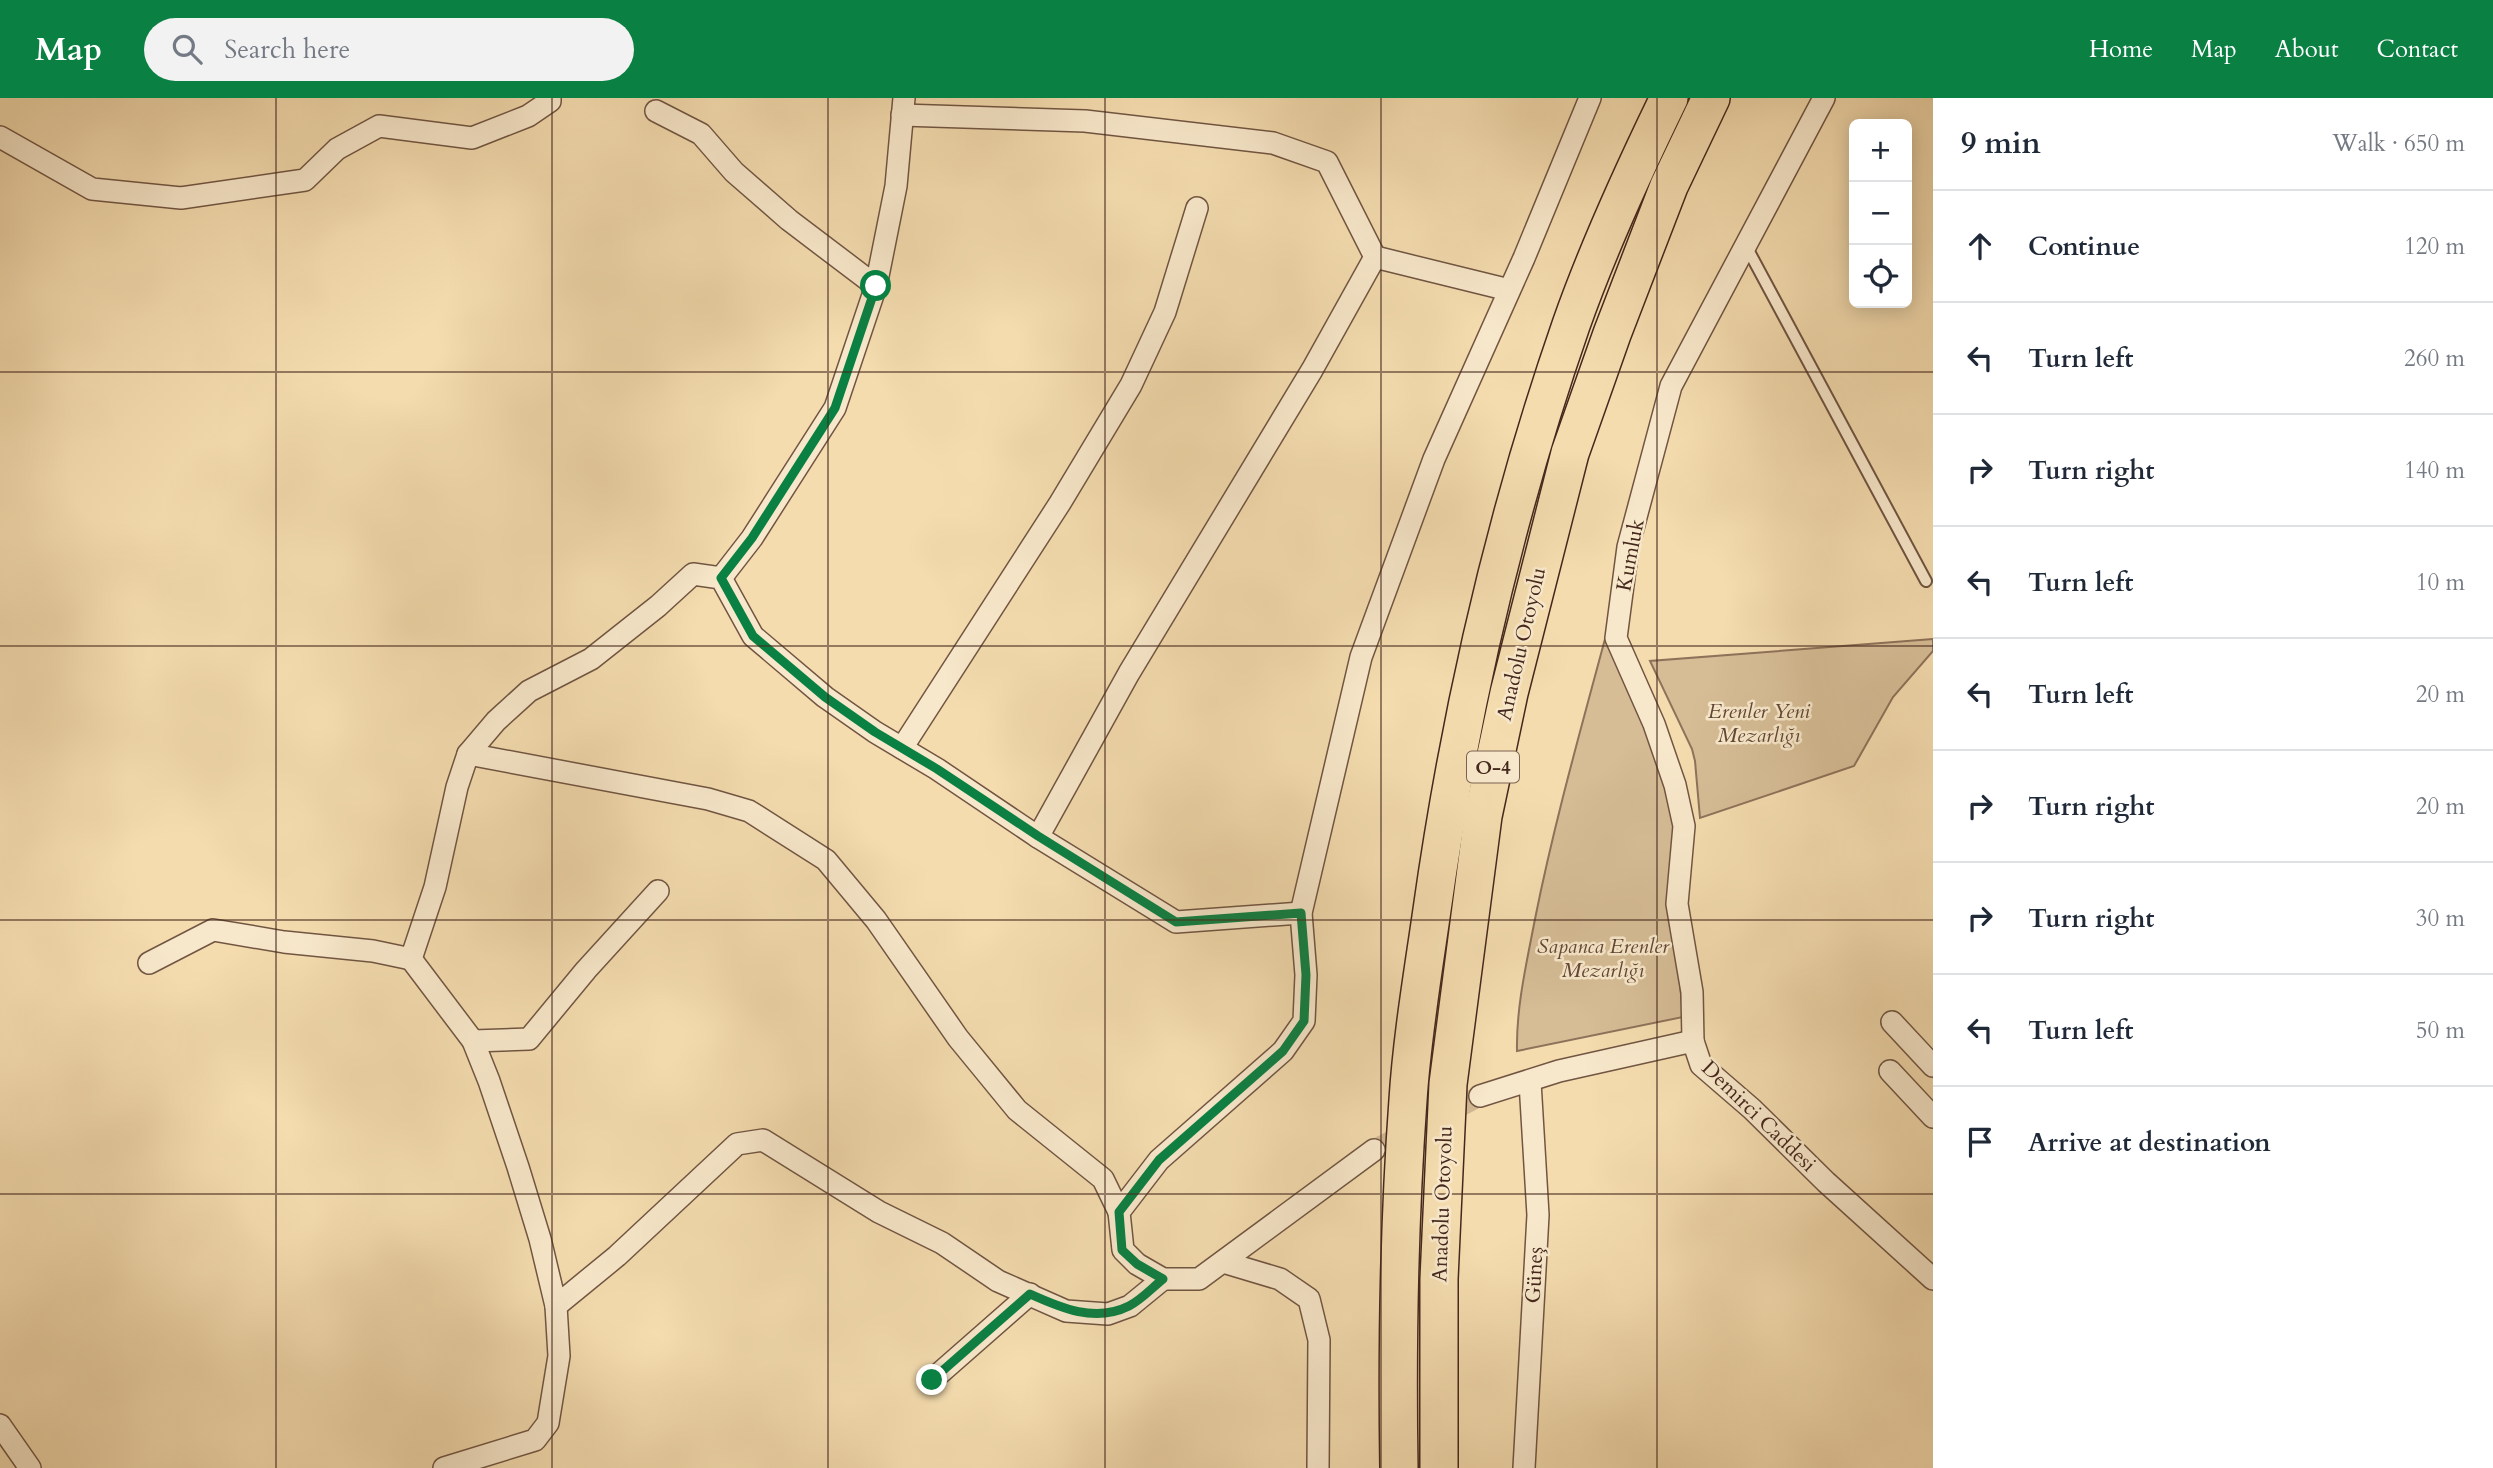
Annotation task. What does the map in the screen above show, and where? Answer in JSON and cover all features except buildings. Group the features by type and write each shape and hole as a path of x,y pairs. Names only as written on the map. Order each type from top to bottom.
{"highway":[{"name":"Anadolu Otoyolu","path":"1399,1468 1398,1270 1408,1096 1447,808 1471,683 1501,558 1534,440 1572,323 1634,172 1670,98"},
{"name":"Anadolu Otoyolu","path":"1440,1468 1439,1279 1448,1084 1483,816 1509,693 1570,453 1669,186 1711,98"}],"street":[{"path":"0,137 92,189 181,198 305,180 337,149 379,126 472,138 527,116 550,101 550,98"},
{"path":"1119,1212 1159,1160 1283,1051 1304,1021 1306,975 1301,913 1361,657 1433,459 1509,290 1590,98"},
{"name":"Kumluk","path":"1693,1041 1692,992 1677,904 1684,826 1675,785 1654,724 1616,638 1628,547 1671,386 1824,98"},
{"path":"721,578 752,538 835,408 876,286 896,186 903,107 1085,121 1273,143 1327,162 1375,257 1509,290"},
{"path":"656,111 701,134 734,172 789,220 876,286"},
{"path":"902,748 1060,503 1131,385 1164,312 1197,208"},
{"path":"1038,836 1129,673 1312,370 1375,257"},
{"path":"411,959 435,887 457,787 468,754 496,721 529,691 591,659 658,606 693,574 721,578"},
{"path":"721,578 753,636 825,697 1176,922 1301,913"},
{"path":"468,754 708,799 749,811 826,860 876,920 958,1038 1017,1110 1104,1179 1119,1212 1122,1250 1137,1264 1163,1279 1199,1279 1374,1150"},
{"path":"473,1041 529,1039 586,970 658,891"},
{"path":"149,963 213,930 284,942 373,951 411,959 473,1041 489,1080 540,1239 556,1306 559,1356 548,1423 535,1440 444,1468"},
{"path":"1892,1022 1933,1066"},
{"name":"Demirci Caddesi","path":"1480,1096 1559,1071 1693,1041 1701,1065 1752,1109 1826,1182 1933,1279"},
{"path":"1890,1071 1933,1117"},
{"name":"Güneş","path":"1524,1468 1538,1215 1530,1082"},
{"path":"556,1306 617,1256 737,1144 763,1140 879,1212 942,1243 998,1281 1066,1311 1108,1314 1130,1306 1163,1279"},
{"path":"1223,1262 1280,1279 1309,1298 1320,1340 1318,1468"},
{"path":"932,1380 1030,1294"},
{"path":"0,1424 30,1468"}],"lane":[{"path":"1746,246 1926,582"}],"green space":[{"name":"Sapanca Erenler Mezarlığı","path":"1605,639 1650,729 1677,828 1674,917 1683,1017 1517,1051 1523,984 1542,884"},
{"name":"Erenler Yeni Mezarlığı","path":"1933,639 1933,651 1893,697 1854,766 1700,818 1692,749 1650,661"}],"tunnel":[{"path":"1374,1150 1480,1096"}],"route":[{"path":"876,286 835,408 752,538 721,578 753,636 825,697 875,732 1176,922 1301,913 1306,975 1304,1021 1283,1051 1159,1160 1119,1212 1122,1250 1137,1264 1163,1279 1130,1306 1108,1314 1066,1311 1030,1294 932,1380"}]}
